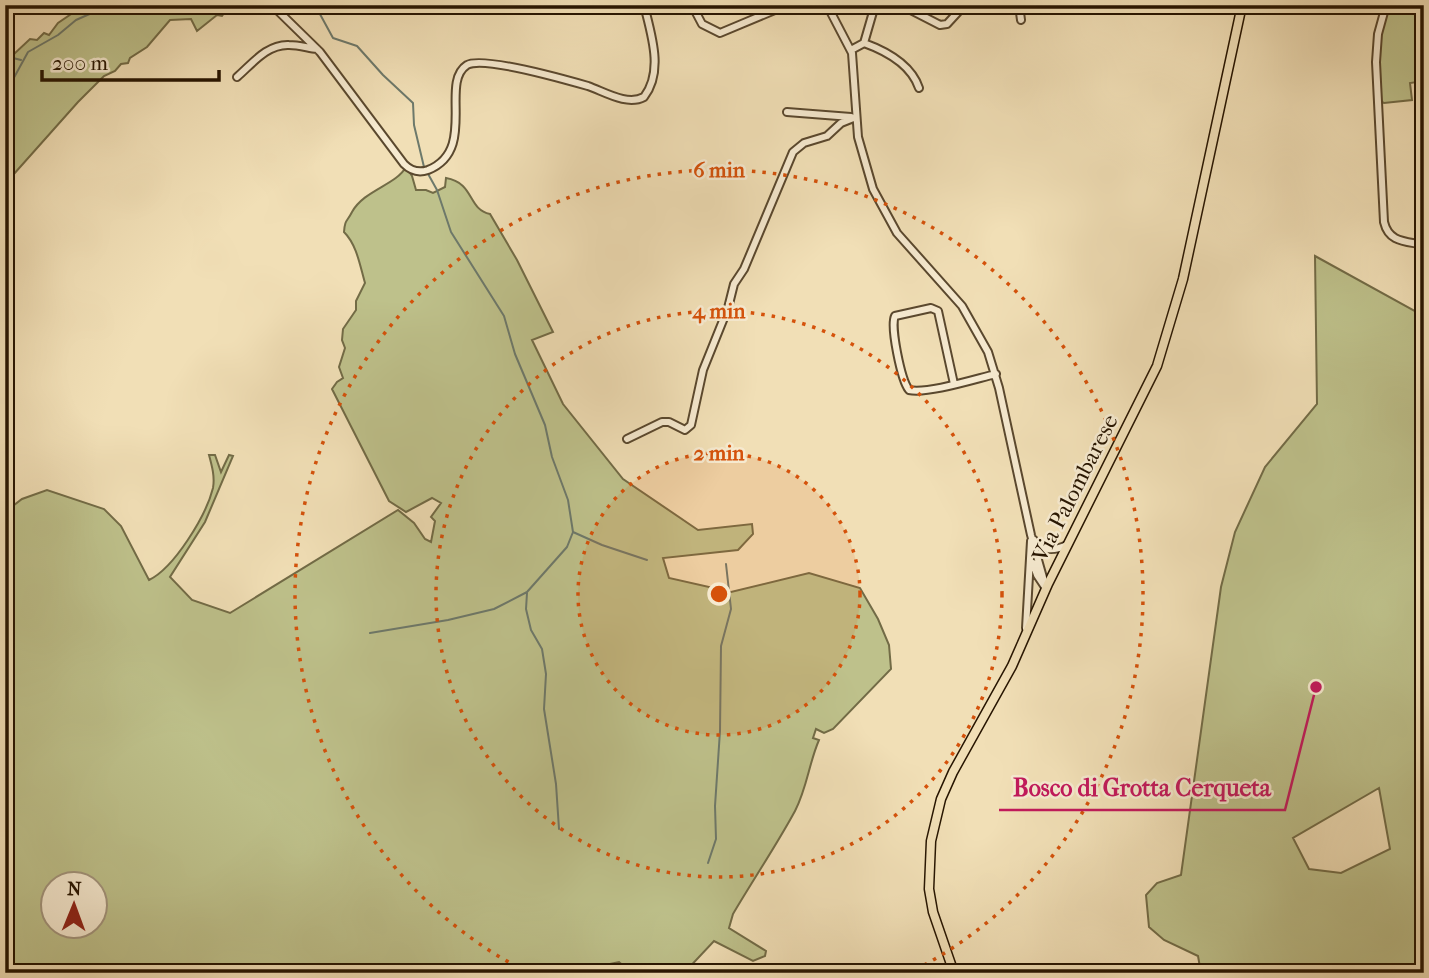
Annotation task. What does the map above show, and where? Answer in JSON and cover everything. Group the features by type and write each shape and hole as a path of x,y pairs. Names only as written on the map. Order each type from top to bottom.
{"main road":[{"name":"Via Palombarese","path":"954,973 930,903 928,873 933,832 950,778 1003,683 1046,588 1142,401 1161,356 1183,279 1241,5"}],"street":[{"path":"272,5 318,49 404,164 413,170 427,170 443,160 452,143 456,125 457,80 461,70 471,63 493,63 582,85 628,100 644,97 652,84 655,65 644,5"},
{"path":"692,5 702,24 715,33 722,33 787,5"},
{"path":"851,50 864,43 876,5"},
{"path":"901,5 940,25 947,24 958,12"},
{"path":"1019,5 1021,20"},
{"path":"1386,5 1378,32 1376,62 1384,222 1392,238 1424,245"},
{"path":"830,8 851,50 856,117 869,180 901,240 965,310 984,343 996,374 1031,535 1046,588"},
{"path":"864,43 894,58 914,76 919,88"},
{"path":"237,78 264,53 275,47 292,45 318,49"},
{"path":"787,112 856,117"},
{"path":"627,439 663,422 683,429 690,427 694,419 701,375 728,308 734,284 746,266 791,156 801,144 827,136 841,123 856,117"},
{"path":"954,384 938,311 930,308 895,316 892,325 907,388 916,391 954,384 996,374"},
{"path":"1031,535 1044,549 1055,550 1068,545"},
{"path":"1025,636 1031,535"},
{"path":"1031,554 1036,573 1046,588"}],"green space":[{"path":"80,5 96,8 101,5 237,5 227,9 222,16 217,15 197,31 191,19 170,20 147,47 130,58 128,63 121,64 115,71 104,76 13,175 5,218 5,49 13,55 30,39 37,40 44,33 49,35 58,23 80,8"},
{"path":"1387,5 1424,5 1424,81 1410,83 1412,100 1384,103 1378,99 1376,32"},
{"path":"406,167 416,190 433,193 445,187 446,178 455,181 467,190 478,207 490,214 517,260 553,332 532,340 563,404 623,479 698,530 752,524 753,534 738,550 663,558 669,578 731,592 809,573 860,588 878,619 889,645 891,669 833,729 824,733 816,729 813,738 819,740 795,811 733,914 729,928 766,951 765,956 753,961 714,941 684,973 632,973 619,962 567,973 5,973 5,512 22,499 47,490 104,509 121,526 149,580 159,574 178,553 204,512 214,484 209,455 215,455 221,472 229,455 233,456 205,522 170,577 192,600 230,613 398,510 431,542 435,521 431,517 441,503 432,498 406,512 389,501 332,389 343,378 339,367 345,348 342,340 343,329 356,310 356,301 365,283 355,249 344,232 346,223 357,204 395,179"},
{"path":"1315,256 1424,316 1424,973 1201,973 1198,956 1164,940 1149,927 1146,895 1157,883 1181,875 1221,587 1235,532 1265,467 1317,404","holes":["1379,788 1390,849 1341,873 1309,869 1293,838"]}],"waterway":[{"path":"5,94 28,52 58,35 76,20 110,5"},
{"path":"315,5 333,38 357,46 413,103 414,125 424,167"},
{"path":"5,56 21,60"},
{"path":"370,633 494,609 527,592 567,547 573,532 568,500 552,457 545,425 515,354 504,316 451,232 437,190 427,172"},
{"path":"573,532 647,560"},
{"path":"708,863 716,839 721,646 731,609 726,564"},
{"path":"527,593 526,609 531,630 542,649 546,674 544,709 556,784 559,829"}],"place":[{"name":"Bosco di Grotta Cerqueta","path":"1316,687"}]}
